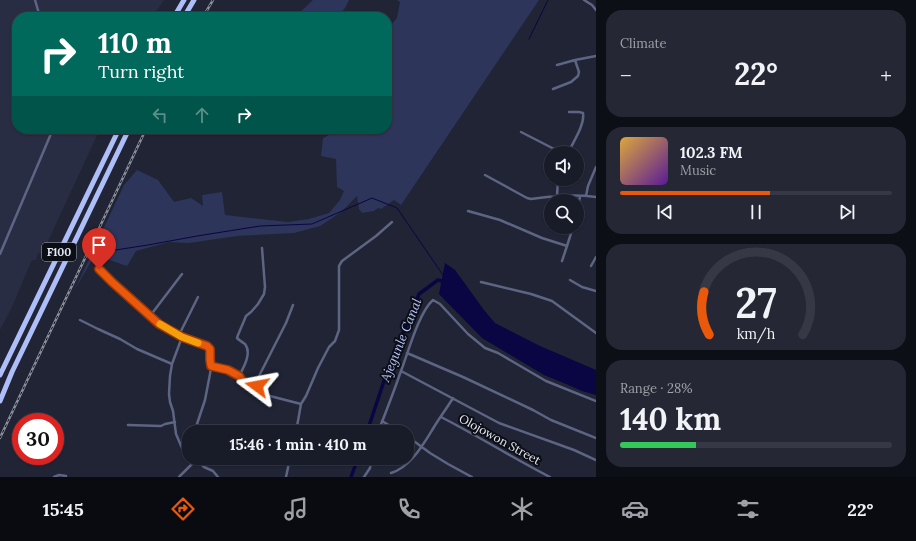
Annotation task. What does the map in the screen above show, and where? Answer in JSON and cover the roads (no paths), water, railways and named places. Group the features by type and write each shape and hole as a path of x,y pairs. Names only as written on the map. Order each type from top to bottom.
{"highway":[{"path":"177,12 184,0"},
{"path":"187,12 194,0"},
{"name":"F100","path":"0,375 117,134"},
{"name":"F100","path":"0,401 12,372 127,134"}],"street":[{"path":"35,0 39,12"},
{"path":"584,0 592,5 596,10"},
{"path":"557,65 596,56"},
{"path":"553,89 571,82 578,76 579,72 575,60"},
{"path":"570,112 583,113 584,118 571,146"},
{"path":"521,132 548,146"},
{"path":"0,254 51,134"},
{"path":"596,166 588,186 586,196 596,197"},
{"path":"485,175 527,198 544,197"},
{"path":"468,211 500,220 542,238 567,246"},
{"path":"297,425 301,404 329,347 335,341 339,330 339,266 342,261 392,222"},
{"path":"562,261 571,234"},
{"path":"239,376 245,366 248,352 246,346 237,338 246,316 258,304 264,294 265,287 262,248"},
{"path":"591,266 596,257"},
{"path":"99,269 159,324 182,337 207,346 210,349 211,366 205,400 197,425"},
{"path":"150,316 182,274"},
{"path":"570,280 582,287 596,291"},
{"path":"481,282 531,294 552,302 596,333"},
{"path":"179,335 198,297"},
{"path":"381,425 419,323 433,300 440,304 468,334 485,348 498,353 546,381 596,401"},
{"path":"257,391 258,378 293,304"},
{"path":"80,320 172,364"},
{"path":"182,337 172,364 169,394 176,434 182,446"},
{"path":"407,353 484,387 551,420 596,438"},
{"path":"211,366 228,370 239,376 244,383 257,391 301,404"},
{"path":"401,371 499,423 563,446 596,460"},
{"path":"391,472 398,471 422,447 453,398"},
{"name":"Olojowon Street","path":"441,417 550,477"},
{"path":"382,421 389,425"},
{"path":"128,425 161,426 175,422"},
{"path":"414,441 448,464 472,477"},
{"path":"179,477 190,465"},
{"path":"202,465 218,477"},
{"path":"286,477 289,465"},
{"path":"364,477 371,465"},
{"path":"54,477 60,475 66,476"}],"waterway":[{"path":"529,39 548,0"},
{"path":"109,251 260,226 312,224 372,198 397,208 443,275"},
{"name":"Ajegunle Canal","path":"369,425 387,372 419,294 438,280 445,282"},
{"name":"Ajegunle Canal","path":"351,477 355,465"}],"railway":[{"path":"206,12 213,0"},
{"path":"0,438 144,134"}]}
